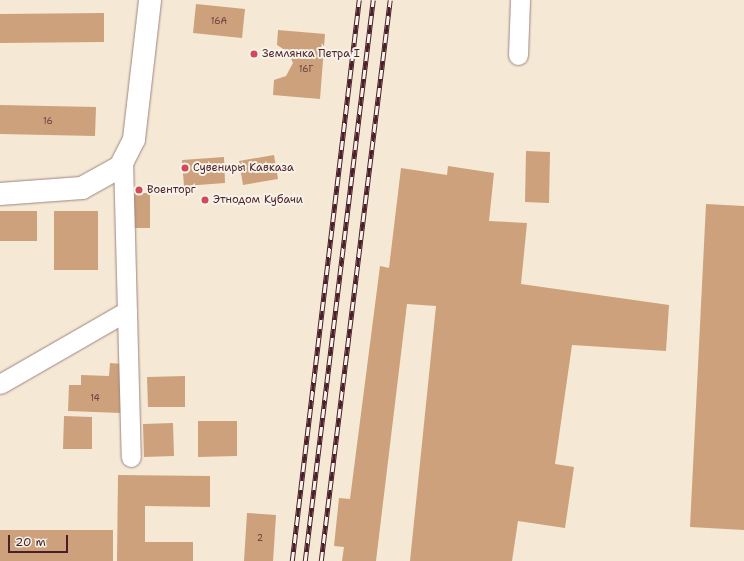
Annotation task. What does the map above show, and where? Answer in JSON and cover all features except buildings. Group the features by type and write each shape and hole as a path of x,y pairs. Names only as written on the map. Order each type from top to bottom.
{"street":[{"path":"0,194 82,188 120,167 134,139 150,0"},
{"path":"518,54 520,0"},
{"path":"123,160 131,457"},
{"path":"0,384 126,311"}],"railway":[{"path":"292,561 359,0"},
{"path":"305,561 373,0"},
{"path":"321,561 390,0"}],"place":[{"name":"Землянка Петра I","path":"254,54"},
{"name":"Сувениры Кавказа","path":"185,168"},
{"name":"Военторг","path":"139,190"},
{"name":"Этнодом Кубачи","path":"205,200"}]}
